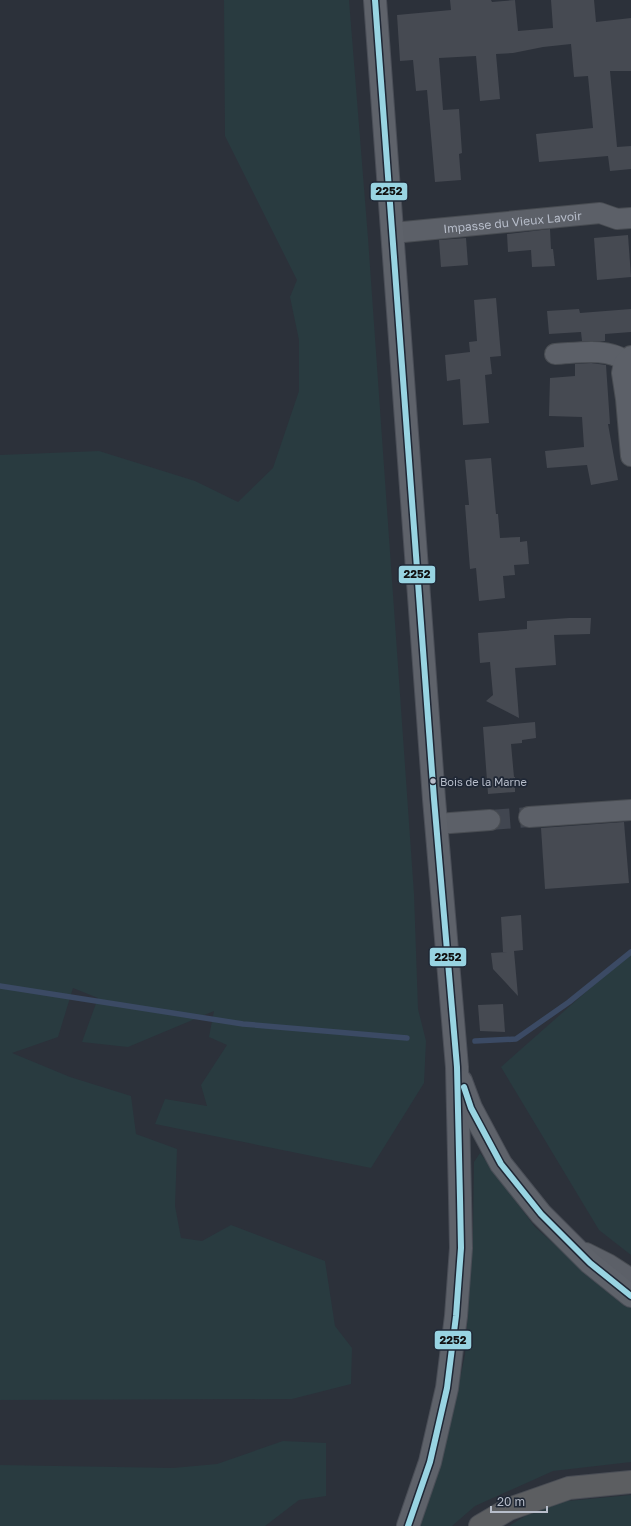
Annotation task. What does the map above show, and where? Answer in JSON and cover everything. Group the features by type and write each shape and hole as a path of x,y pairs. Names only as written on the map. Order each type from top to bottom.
{"highway":[{"path":"480,1526 509,1509 569,1488 631,1482"}],"main road":[{"path":"375,0 437,824 457,1067 461,1248 456,1316 447,1388 430,1462 408,1526"},
{"path":"457,1067 471,1108 501,1164 541,1214 590,1263 631,1296"}],"street":[{"name":"Impasse du Vieux Lavoir","path":"393,232 600,213 617,219 631,218"},
{"path":"555,354 606,352 629,358 624,363 622,374 626,399 631,456"},
{"path":"529,817 631,810"},
{"path":"437,824 490,820"},
{"path":"575,1248 608,1264 631,1279"}],"shaded area":[{"path":"224,0 349,0 368,238 414,894 418,1009 426,1041 424,1083 371,1168 155,1124 165,1099 207,1106 201,1085 227,1045 209,1037 214,1011 128,1047 82,1042 98,998 73,988 58,1037 12,1053 70,1077 131,1096 136,1134 177,1149 175,1206 181,1238 202,1241 231,1225 325,1261 335,1326 352,1348 351,1384 292,1399 0,1400 0,455 99,451 195,481 238,502 273,468 299,391 299,340 290,297 297,280 225,136"},
{"path":"631,952 631,1255 599,1230 501,1067"},
{"path":"480,1153 535,1227 592,1278 631,1308 631,1462 553,1471 475,1506 452,1526 416,1526 449,1429 465,1355 473,1234 474,1162"},
{"path":"283,1441 326,1443 326,1496 299,1500 265,1526 0,1526 0,1465 173,1468 217,1464"},
{"path":"631,1495 631,1526 509,1526 546,1503"}],"building":[{"path":"450,0 491,0 492,2 515,0 518,31 553,28 551,0 594,0 596,22 631,18 631,71 610,71 617,147 631,146 631,169 610,171 608,156 539,162 536,134 593,128 588,76 574,77 571,44 543,47 513,53 496,54 500,99 480,101 476,56 439,58 443,110 459,109 462,153 459,154 461,180 435,182 427,90 416,91 413,60 400,61 397,15 451,10"},
{"path":"550,229 551,249 553,249 555,266 532,267 531,250 508,252 507,234"},
{"path":"628,235 631,277 597,280 594,238"},
{"path":"466,238 468,265 441,267 439,240"},
{"path":"496,298 501,356 490,357 492,374 485,375 489,423 463,425 460,379 447,381 445,355 470,352 469,342 477,341 474,300"},
{"path":"579,309 580,313 631,309 631,332 605,334 605,341 582,341 581,332 549,334 547,311"},
{"path":"591,363 606,365 610,424 608,424 618,480 591,485 587,465 547,468 545,451 584,447 582,417 549,416 550,378 575,376 575,364"},
{"path":"491,458 496,514 498,514 500,538 520,537 520,542 527,541 529,564 514,565 515,575 503,576 505,598 479,601 476,568 470,569 465,505 469,505 465,460"},
{"path":"591,618 590,634 554,635 556,665 515,668 519,718 486,701 493,695 490,662 480,663 478,633 527,629 527,621"},
{"path":"535,722 536,738 522,740 522,743 511,744 515,777 515,792 488,794 483,727"},
{"path":"624,822 629,883 545,889 541,828"},
{"path":"521,915 523,950 514,951 518,996 493,969 491,953 507,952 503,952 501,917"},
{"path":"503,1004 505,1032 480,1031 478,1005"}],"waterway":[{"path":"475,1041 516,1039 569,1002 631,952"},
{"path":"0,986 243,1024 407,1038"}],"tunnel":[{"path":"490,820 529,817"}],"transit line":[{"name":"2252","path":"375,0 434,799 457,1067 460,1198 461,1248 456,1316 447,1388 430,1462 408,1526"},
{"name":"2252","path":"464,1087 471,1108 501,1164 541,1214 590,1263 631,1296"}],"place":[{"name":"Bois de la Marne","path":"433,781"}]}
